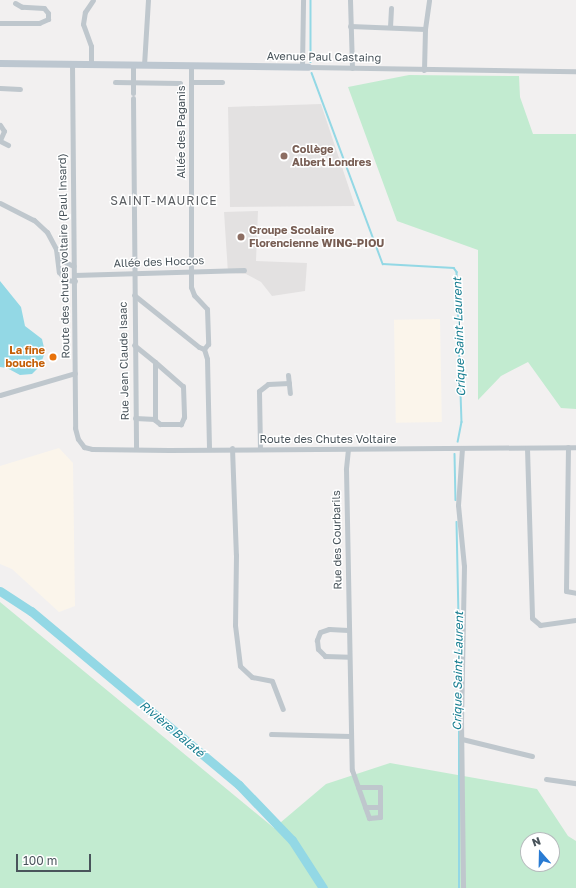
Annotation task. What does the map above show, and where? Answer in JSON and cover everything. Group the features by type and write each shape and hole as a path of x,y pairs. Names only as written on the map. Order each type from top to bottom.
{"street":[{"path":"90,64 92,46 84,28 83,20 94,0"},
{"path":"144,65 148,0"},
{"path":"303,0 305,67"},
{"path":"350,0 352,68"},
{"path":"424,70 425,29 429,0"},
{"path":"0,23 39,23 48,18 48,13 44,8 22,7 15,3"},
{"path":"390,26 391,8"},
{"path":"350,26 390,26 425,29"},
{"name":"Avenue Paul Castaing","path":"0,63 576,71"},
{"name":"Route des chutes voltaire (Paul Insard)","path":"72,64 75,428 82,445"},
{"name":"Rue Jean Claude Isaac","path":"133,64 136,273 134,295 136,449"},
{"name":"Allée des Paganis","path":"191,66 192,291 207,309 208,344 204,349"},
{"path":"115,82 133,84 180,83"},
{"path":"191,82 222,82"},
{"path":"0,88 20,90"},
{"path":"0,125 4,131 0,140 8,145"},
{"path":"0,203 34,220 47,232 58,259 61,275 74,278"},
{"path":"58,259 74,266"},
{"name":"Allée des Hoccos","path":"74,278 192,270 244,270"},
{"path":"134,295 199,348 204,349 208,359 209,449"},
{"path":"134,345 183,386 185,397 184,417 182,423 160,424 155,419 135,418"},
{"path":"155,362 155,419"},
{"path":"0,395 75,373"},
{"path":"288,375 290,393"},
{"path":"260,449 260,388 268,384 289,383"},
{"name":"Route des Chutes Voltaire","path":"82,445 92,449 576,447"},
{"path":"568,447 566,591 576,592"},
{"path":"232,448 236,548 235,625 240,666 252,677 272,681 283,709"},
{"path":"462,448 458,492 464,566 462,739 463,888"},
{"path":"527,448 532,618 540,625 576,620"},
{"name":"Rue des Courbarils","path":"348,449 346,469 348,657 352,770 369,818 375,819 380,817 380,807"},
{"path":"348,630 329,629 320,632 318,640 318,649 325,656 348,657"},
{"path":"271,734 350,736"},
{"path":"462,739 532,756"},
{"path":"546,779 576,783"},
{"path":"358,787 380,787 380,807 365,807"}],"shaded area":[{"name":"Collège Albert Londres","path":"321,104 355,206 230,207 228,107"},
{"name":"Groupe Scolaire Florencienne WING-PIOU","path":"258,211 256,261 307,263 305,291 272,296 261,282 246,274 228,273 224,212"},
{"path":"440,319 442,422 396,423 394,320"},
{"path":"59,448 73,463 75,606 59,612 12,569 0,564 0,466"}],"green space":[{"path":"409,75 519,76 520,97 533,134 576,134 576,409 561,408 528,362 501,376 478,400 478,250 397,221 348,87"},
{"path":"0,602 274,828 326,784 390,763 537,789 568,836 576,841 576,888 0,888"}],"water":[{"path":"0,281 21,307 25,326 42,339 45,352 40,366 32,374 20,375 7,368 0,367"}],"waterway":[{"name":"Crique Saint-Laurent","path":"311,0 311,62"},
{"name":"Crique Saint-Laurent","path":"312,73 383,264 454,268 457,272 462,422 458,442"},
{"name":"Crique Saint-Laurent","path":"455,454 456,500"},
{"name":"Crique Saint-Laurent","path":"457,522 460,662"},
{"name":"Rivière Balaté","path":"0,591 31,611 239,785 292,840 323,888"},
{"name":"Crique Saint-Laurent","path":"459,700 459,888"}],"place":[{"name":"Collège Albert Londres","path":"284,156"},
{"name":"Groupe Scolaire Florencienne WING-PIOU","path":"241,237"},
{"name":"La fine bouche","path":"53,357"}],"district":[{"name":"SAINT-MAURICE","path":"164,201"}]}
